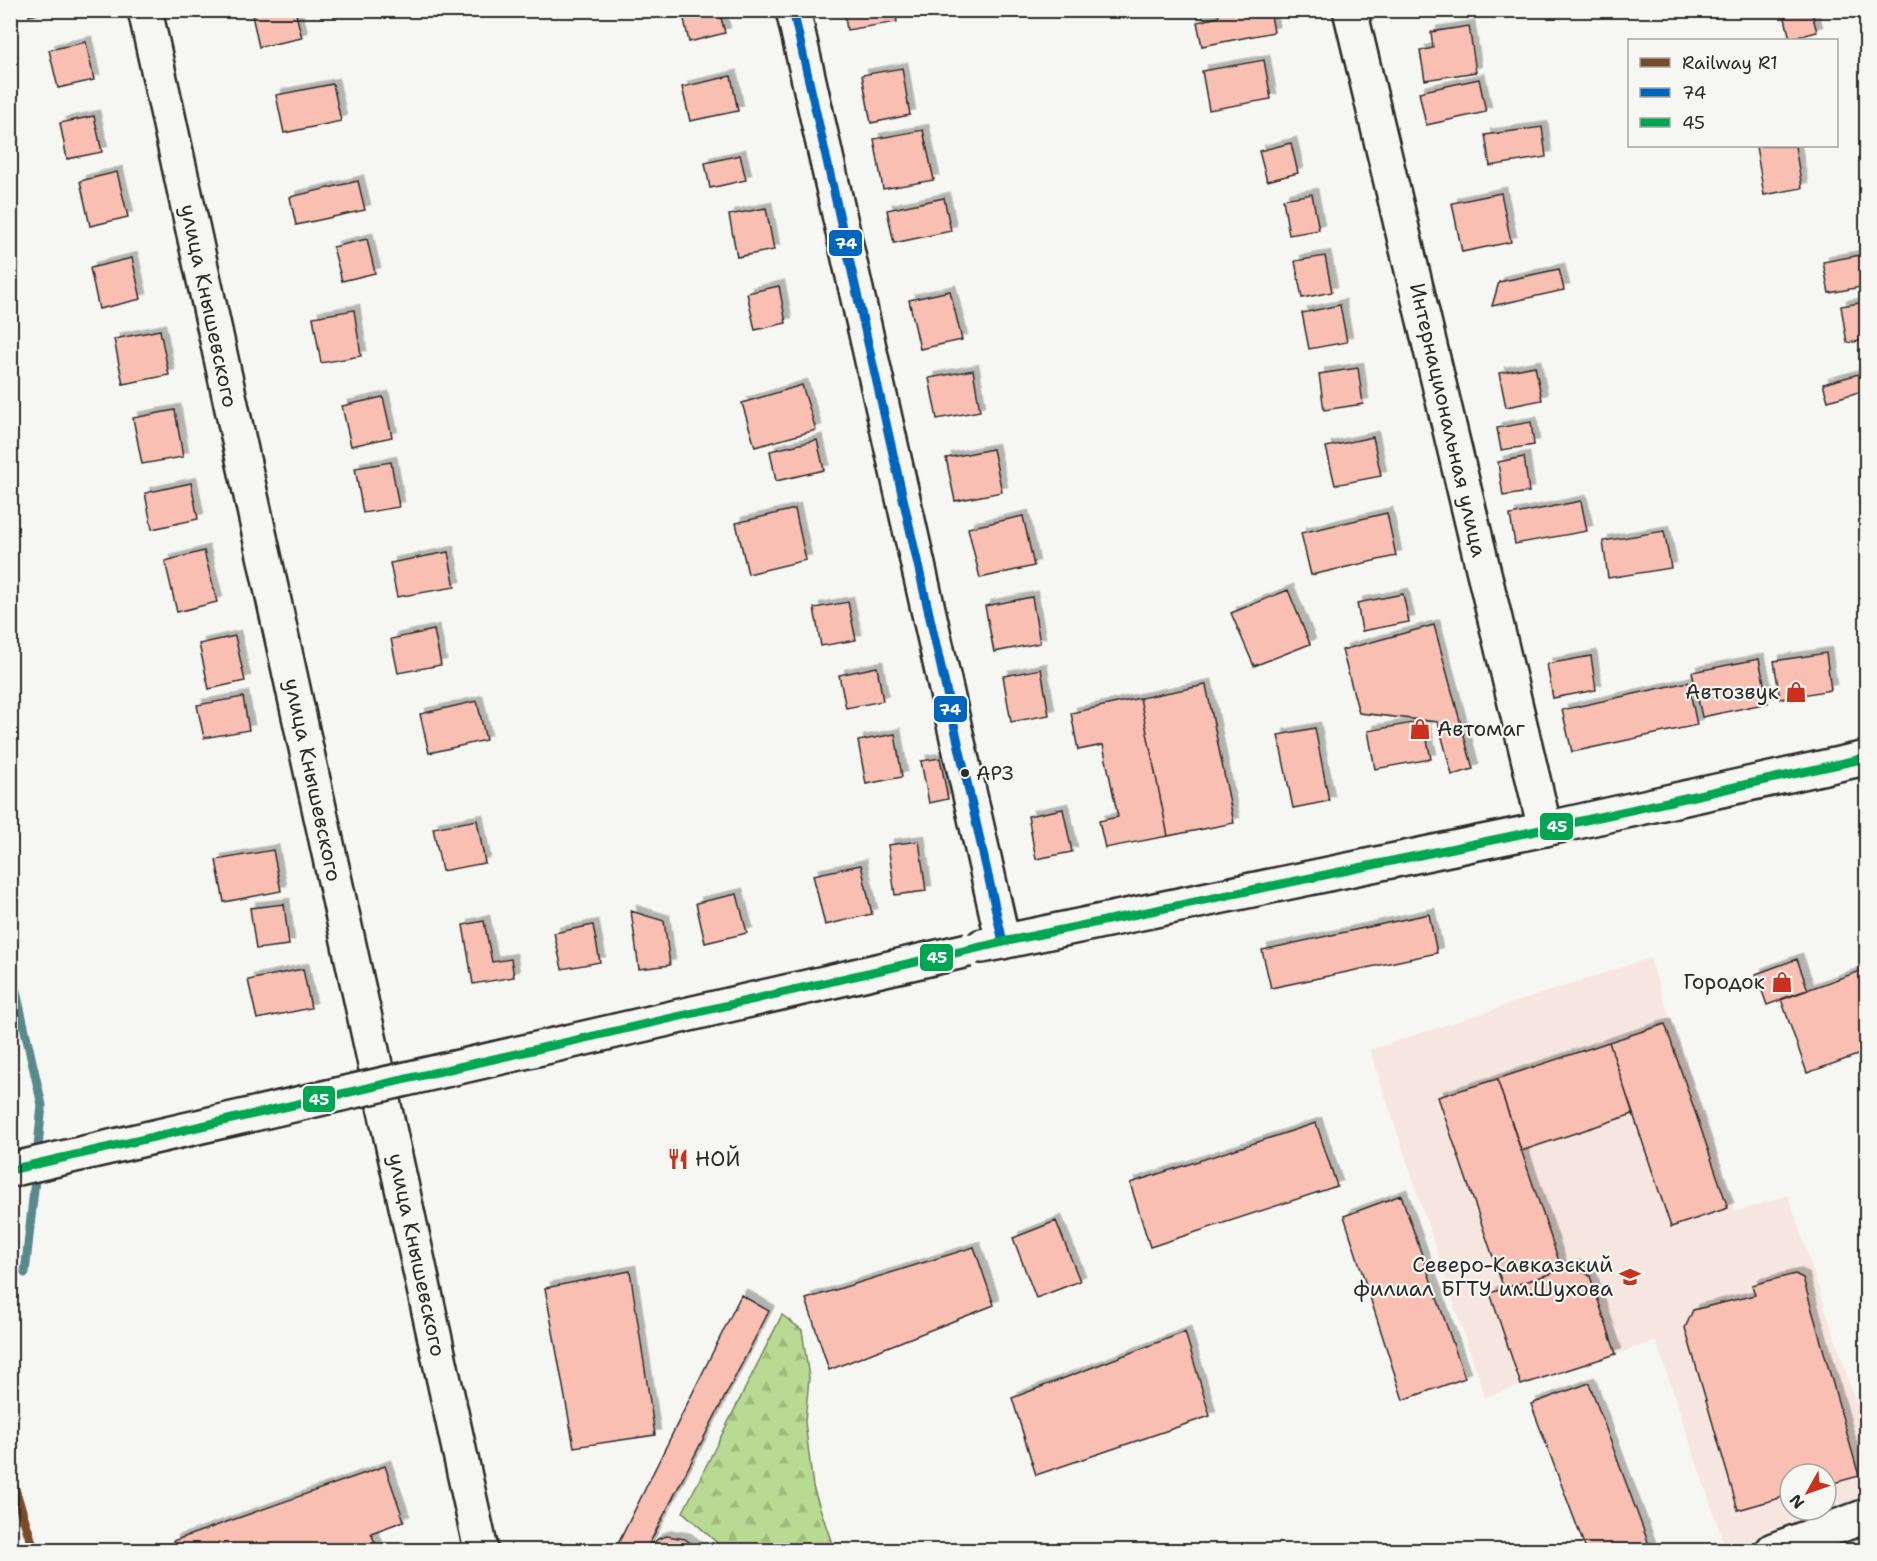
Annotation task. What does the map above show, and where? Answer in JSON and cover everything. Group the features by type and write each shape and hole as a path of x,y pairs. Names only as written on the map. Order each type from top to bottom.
{"main road":[{"name":"улица Кнышевского","path":"145,10 481,1551"},
{"path":"793,10 1003,942"},
{"name":"Интернациональная улица","path":"1350,10 1545,829"},
{"path":"10,1170 1003,942 1545,829 1866,758"},
{"path":"1773,1551 1866,1516"}],"shaded area":[{"name":"Северо-Кавказский филиал БГТУ им.Шухова","path":"1650,958 1735,1212 1788,1195 1866,1433 1866,1505 1838,1514 1838,1462 1778,1462 1778,1522 1814,1522 1726,1550 1656,1341 1485,1397 1370,1050"}],"green space":[{"path":"782,1315 802,1330 809,1378 805,1422 813,1487 834,1550 725,1550 683,1512"}],"building":[{"path":"28,10 55,10 29,16"},
{"path":"273,10 295,10 302,38 259,47 252,15"},
{"path":"682,10 719,10 725,33 689,42"},
{"path":"844,10 895,10 897,22 847,30"},
{"path":"1218,10 1270,10 1274,32 1202,46 1197,22 1219,17"},
{"path":"1783,10 1811,10 1817,32 1790,39"},
{"path":"1469,26 1476,72 1425,80 1420,51 1433,48 1431,32"},
{"path":"86,42 94,80 58,88 49,50"},
{"path":"1264,60 1271,99 1209,110 1202,71"},
{"path":"902,68 910,115 871,123 862,75"},
{"path":"731,76 738,111 690,121 682,87"},
{"path":"1479,79 1486,112 1426,125 1419,92"},
{"path":"333,84 341,121 284,133 276,95"},
{"path":"94,116 102,152 67,159 60,123"},
{"path":"1542,127 1546,157 1490,166 1485,135"},
{"path":"923,130 934,180 883,189 874,139"},
{"path":"1291,143 1298,173 1267,181 1259,151"},
{"path":"1756,147 1795,147 1802,188 1764,195"},
{"path":"740,155 746,180 710,188 705,163"},
{"path":"117,172 128,217 90,226 80,181"},
{"path":"358,181 365,210 296,225 290,197"},
{"path":"1501,193 1511,242 1462,252 1452,203"},
{"path":"1312,194 1319,230 1289,235 1283,199"},
{"path":"944,198 951,231 894,243 887,210"},
{"path":"766,208 774,250 737,257 729,215"},
{"path":"367,239 375,273 342,281 333,247"},
{"path":"1866,254 1866,286 1829,293 1823,262"},
{"path":"1325,256 1332,292 1302,298 1295,261"},
{"path":"132,258 141,299 99,309 90,268"},
{"path":"1559,269 1564,290 1492,306 1499,282"},
{"path":"779,286 786,323 755,330 747,293"},
{"path":"950,291 962,340 920,349 909,300"},
{"path":"1866,302 1866,340 1847,343 1841,306"},
{"path":"1340,305 1347,342 1309,349 1302,313"},
{"path":"354,310 361,356 321,363 313,317"},
{"path":"160,330 169,375 123,384 114,339"},
{"path":"1535,366 1542,400 1506,407 1499,373"},
{"path":"1358,368 1363,404 1324,410 1319,374"},
{"path":"973,370 980,411 937,419 929,378"},
{"path":"1866,372 1866,390 1828,401 1823,384"},
{"path":"802,385 816,430 755,447 742,403"},
{"path":"383,397 392,437 351,446 342,406"},
{"path":"175,410 183,457 142,464 133,418"},
{"path":"1531,422 1534,445 1501,450 1497,428"},
{"path":"1373,437 1381,476 1335,485 1326,447"},
{"path":"817,440 824,470 776,481 770,451"},
{"path":"993,449 1002,492 955,501 946,458"},
{"path":"1524,457 1529,492 1503,496 1498,462"},
{"path":"391,462 399,507 363,513 355,468"},
{"path":"191,483 198,519 152,529 145,493"},
{"path":"1581,501 1587,531 1515,544 1510,515"},
{"path":"795,509 806,560 748,574 736,523"},
{"path":"1387,513 1396,556 1311,575 1301,533"},
{"path":"1023,516 1034,566 980,578 968,528"},
{"path":"1664,531 1671,568 1608,578 1603,541"},
{"path":"204,551 217,602 177,612 165,561"},
{"path":"448,552 455,587 397,597 390,563"},
{"path":"1288,590 1310,644 1254,666 1231,613"},
{"path":"1403,594 1409,622 1362,631 1357,603"},
{"path":"1032,597 1040,643 994,652 985,606"},
{"path":"848,602 856,640 821,646 814,608"},
{"path":"1434,625 1473,769 1452,775 1438,722 1359,713 1342,650"},
{"path":"434,630 441,665 398,673 391,639"},
{"path":"235,636 245,681 209,689 199,644"},
{"path":"1826,653 1831,690 1780,699 1774,661"},
{"path":"1591,656 1596,690 1553,698 1547,664"},
{"path":"1759,659 1768,703 1702,717 1692,672"},
{"path":"877,667 883,701 846,708 839,675"},
{"path":"1041,669 1049,715 1011,722 1003,676"},
{"path":"1688,682 1697,725 1572,752 1562,710"},
{"path":"1206,685 1234,823 1168,836 1140,698"},
{"path":"243,697 249,730 204,738 197,705"},
{"path":"1140,698 1168,836 1105,848 1099,821 1118,817 1103,745 1078,750 1071,713"},
{"path":"477,701 486,740 429,753 420,714"},
{"path":"1423,721 1431,759 1375,769 1368,731"},
{"path":"1315,728 1329,801 1293,808 1278,735"},
{"path":"895,734 902,777 866,784 858,741"},
{"path":"940,758 948,799 929,803 921,761"},
{"path":"1063,809 1072,852 1036,859 1028,816"},
{"path":"477,820 485,863 442,871 433,828"},
{"path":"919,841 926,891 895,895 888,845"},
{"path":"273,850 281,891 224,902 216,860"},
{"path":"861,865 872,914 825,925 813,875"},
{"path":"737,894 747,933 705,943 696,903"},
{"path":"284,904 289,945 256,949 250,908"},
{"path":"631,911 664,921 670,965 639,969"},
{"path":"1429,914 1437,953 1271,988 1262,950"},
{"path":"484,921 492,962 511,959 514,977 473,984 463,925"},
{"path":"593,925 600,962 562,969 554,933"},
{"name":"Городок","path":"1797,959 1808,990 1767,1005 1756,974"},
{"path":"303,969 311,1008 257,1019 248,980"},
{"path":"1866,969 1866,1052 1807,1073 1781,999"},
{"path":"1665,1024 1728,1208 1671,1227 1609,1042"},
{"path":"1609,1042 1633,1114 1521,1151 1497,1079"},
{"path":"1497,1079 1562,1270 1504,1289 1438,1097"},
{"path":"1316,1123 1337,1186 1150,1247 1130,1183"},
{"path":"1401,1195 1465,1378 1403,1400 1344,1216"},
{"path":"1056,1221 1080,1281 1036,1298 1013,1238"},
{"path":"974,1247 994,1305 829,1370 806,1299"},
{"path":"1574,1266 1590,1276 1616,1354 1521,1385 1490,1293"},
{"path":"630,1271 655,1435 574,1447 545,1288"},
{"path":"1795,1274 1803,1278 1859,1476 1838,1482 1838,1462 1778,1462 1778,1498 1738,1510 1685,1328 1693,1310 1755,1295 1752,1285"},
{"path":"741,1295 769,1311 646,1550 615,1550"},
{"path":"1185,1332 1210,1416 1036,1475 1012,1398"},
{"path":"1589,1383 1651,1550 1586,1550 1531,1404"},
{"path":"385,1466 404,1521 371,1533 378,1550 176,1550 173,1541"},
{"path":"667,1536 685,1539 697,1550 647,1550 658,1539"}],"waterway":[{"path":"10,965 42,1105 37,1157"},
{"path":"25,1273 36,1171"}],"railway":[{"path":"10,1475 34,1550"}],"rail line":[{"name":"R1","path":"10,1475 34,1550"}],"transit line":[{"name":"74","path":"793,10 1003,942"},
{"name":"45","path":"10,1170 1003,942 1545,829 1866,758"}],"place":[{"name":"Автозвук","path":"1796,692"},
{"name":"Автомаг","path":"1420,729"},
{"name":"АРЗ","path":"965,773"},
{"name":"Городок","path":"1782,982"},
{"name":"НОЙ","path":"678,1159"},
{"name":"Северо-Кавказский филиал БГТУ им.Шухова","path":"1630,1277"}]}
